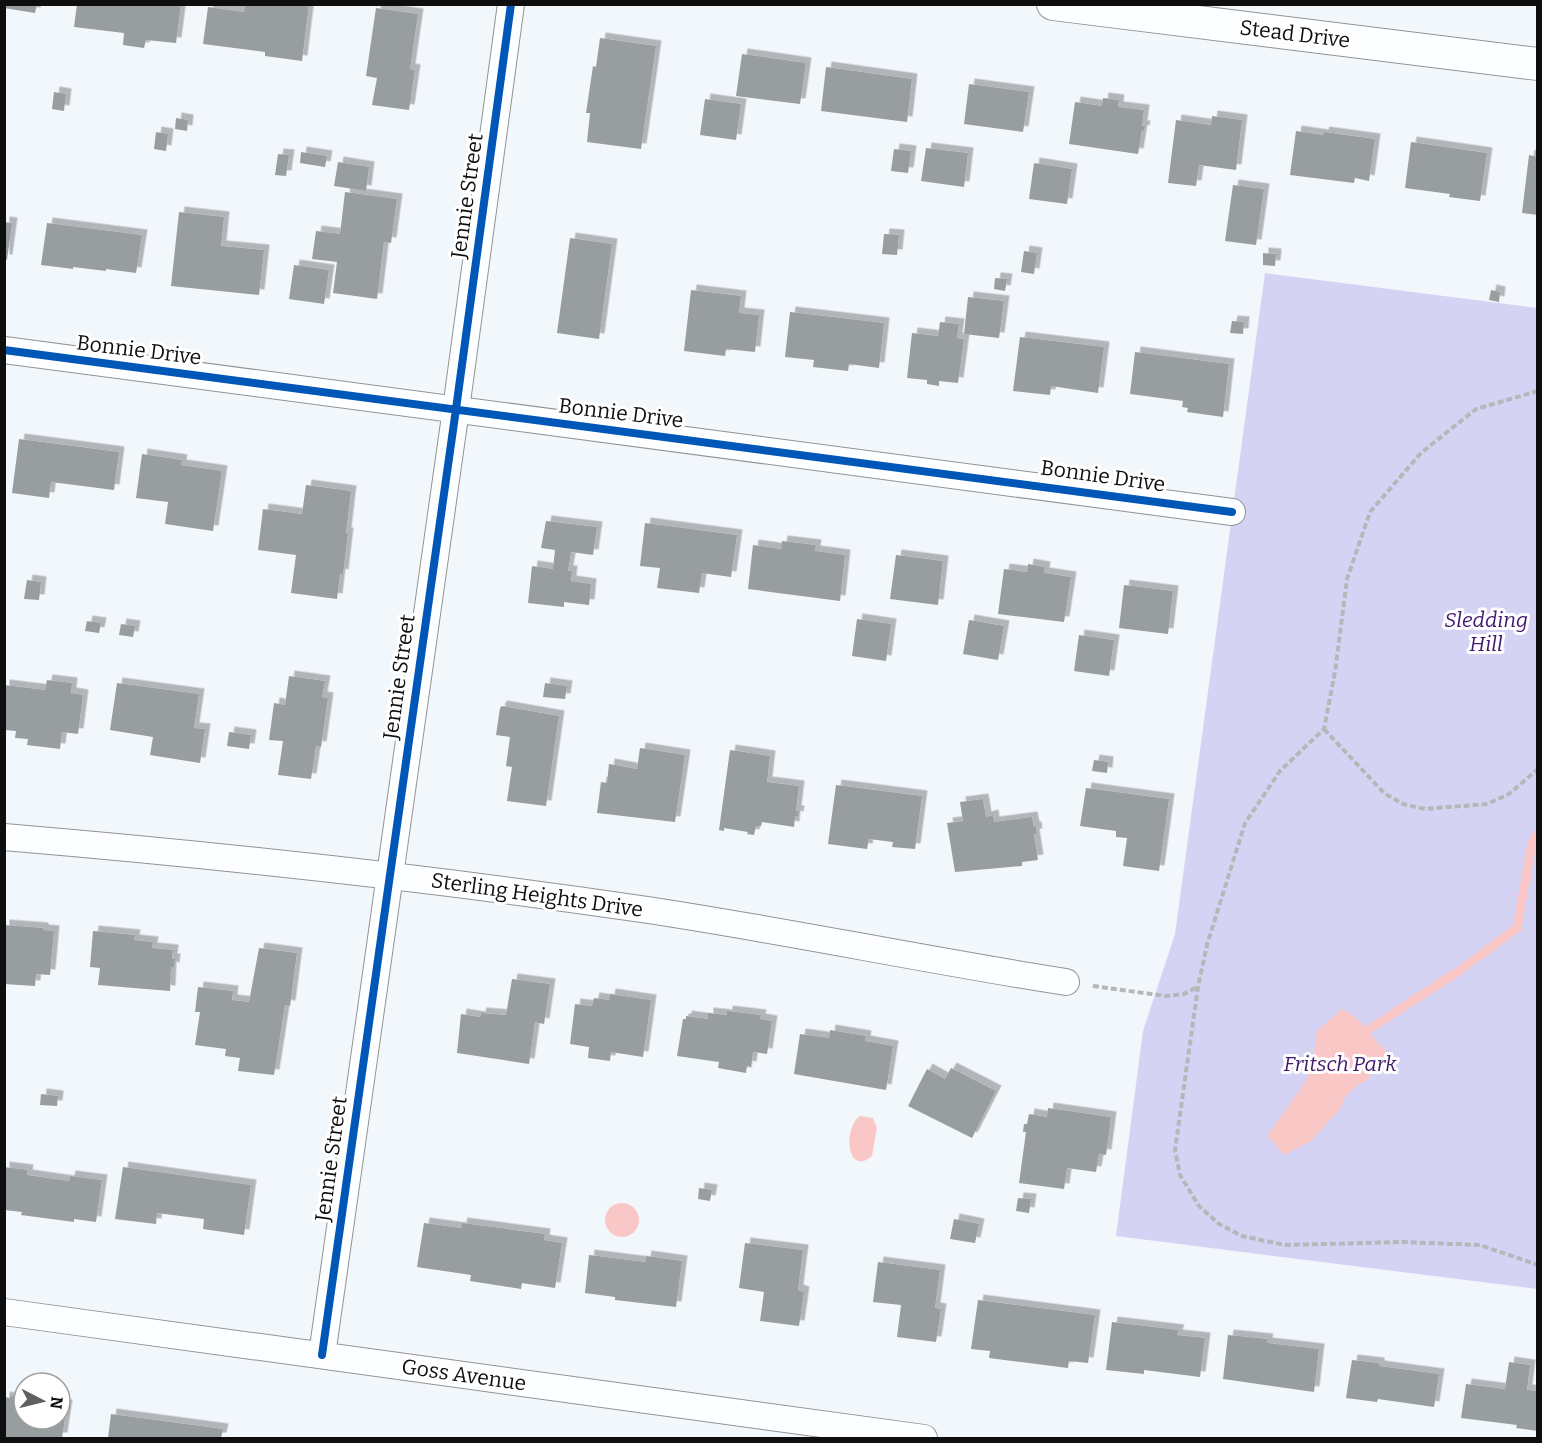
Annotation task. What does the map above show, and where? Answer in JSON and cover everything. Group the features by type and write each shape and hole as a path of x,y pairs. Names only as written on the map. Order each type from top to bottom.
{"street":[{"name":"Jennie Street","path":"322,1355 511,4"},
{"name":"Stead Drive","path":"1053,4 1538,64"},
{"name":"Bonnie Drive","path":"4,350 1232,512"},
{"name":"Sterling Heights Drive","path":"4,837 389,875 644,909 1066,982"},
{"name":"Goss Avenue","path":"4,1312 924,1438"}],"path":[{"path":"1538,391 1476,409 1420,453 1370,512 1347,579 1335,672 1324,729 1280,771 1245,823 1207,945 1198,987 1175,1150 1180,1175 1199,1206 1219,1224 1242,1236 1285,1245 1403,1242 1480,1245 1538,1265"},
{"path":"1324,729 1384,793 1403,804 1425,810 1487,804 1509,794 1538,769"},
{"path":"1066,982 1166,996 1184,994 1198,987"}],"green space":[{"name":"Fritsch Park","path":"1265,273 1537,308 1537,1289 1116,1236 1143,1031 1175,934"}],"shaded area":[{"path":"1342,1009 1360,1022 1386,1051 1367,1080 1356,1086 1345,1097 1340,1109 1311,1141 1284,1155 1267,1136 1306,1081 1314,1054 1317,1031"},
{"path":"860,1116 873,1118 877,1128 872,1156 863,1161 857,1161 852,1156 849,1139 851,1130"},
{"path":"622,1203 634,1208 639,1220 634,1232 622,1237 610,1232 605,1220 610,1208"}],"building":[{"path":"4,4 37,4 35,13 4,8"},
{"path":"77,4 181,4 176,43 146,40 144,48 123,45 124,33 74,27"},
{"path":"245,4 309,4 302,61 265,56 265,52 203,44 208,7 244,12"},
{"path":"376,8 418,14 410,69 415,70 409,110 372,105 377,78 366,76"},
{"path":"600,38 656,46 641,149 587,142 590,113 586,113"},
{"path":"742,54 806,63 800,104 736,96"},
{"path":"826,67 912,79 907,122 821,111"},
{"path":"969,84 1029,92 1023,132 964,124"},
{"path":"54,92 66,94 64,111 52,109"},
{"path":"1103,98 1119,100 1118,107 1144,110 1142,126 1145,126 1144,131 1142,130 1138,154 1069,144 1075,102 1102,106"},
{"path":"705,99 741,104 736,140 700,135"},
{"path":"1212,116 1242,120 1236,170 1199,165 1196,186 1168,183 1176,120 1211,125"},
{"path":"176,118 188,120 187,131 175,129"},
{"path":"1296,131 1323,135 1324,132 1375,139 1369,181 1355,178 1354,183 1290,175"},
{"path":"156,132 168,134 166,151 154,149"},
{"path":"1411,142 1487,153 1480,201 1405,188"},
{"path":"926,148 968,153 964,187 921,181"},
{"path":"894,149 911,151 908,173 891,171"},
{"path":"301,152 327,156 325,167 300,163"},
{"path":"278,154 289,155 286,176 275,175"},
{"path":"1529,155 1538,157 1538,215 1522,213"},
{"path":"338,162 369,167 366,191 334,186"},
{"path":"1034,163 1072,169 1067,204 1029,199"},
{"path":"1233,185 1264,189 1256,245 1225,241"},
{"path":"345,192 397,199 391,243 384,242 377,299 333,293 337,262 312,259 316,231 340,234"},
{"path":"179,212 224,217 221,246 264,250 259,295 171,286"},
{"path":"4,222 12,223 7,260 4,260"},
{"path":"47,223 142,235 136,273 41,265"},
{"path":"884,234 899,235 897,255 882,254"},
{"path":"570,238 612,244 599,339 557,333"},
{"path":"1024,251 1037,253 1034,274 1021,272"},
{"path":"1263,253 1276,254 1275,266 1263,265"},
{"path":"294,265 329,270 324,304 289,299"},
{"path":"995,278 1007,279 1005,291 994,289"},
{"path":"691,290 741,296 739,313 759,315 755,352 726,349 725,356 684,351"},
{"path":"1491,290 1500,292 1499,302 1489,300"},
{"path":"968,297 1004,301 999,338 964,334"},
{"path":"790,312 884,323 879,368 849,364 848,371 813,367 814,360 785,357"},
{"path":"1232,321 1244,322 1243,334 1230,333"},
{"path":"940,322 959,324 957,338 964,339 958,383 939,381 939,386 927,384 927,380 907,378 912,333 938,336"},
{"path":"1020,337 1104,347 1098,393 1051,386 1050,395 1013,391"},
{"path":"1135,352 1229,364 1223,417 1187,412 1188,408 1182,407 1183,401 1130,394"},
{"path":"19,439 119,452 114,490 51,482 49,498 12,493"},
{"path":"142,454 182,460 181,465 222,471 213,531 165,524 168,502 136,498"},
{"path":"306,485 351,491 343,575 340,574 337,599 291,593 296,555 258,550 263,509 302,514"},
{"path":"546,521 597,527 593,555 571,552 568,571 572,571 571,581 591,584 589,605 564,602 564,607 528,603 532,566 553,569 555,550 541,548"},
{"path":"645,523 737,535 731,577 702,573 699,593 657,588 660,568 640,566"},
{"path":"782,541 816,545 815,551 845,555 840,601 748,589 753,545 781,549"},
{"path":"896,555 943,561 938,605 890,599"},
{"path":"1028,564 1045,567 1044,573 1071,577 1064,622 998,614 1004,569 1027,572"},
{"path":"27,580 41,582 39,600 24,599"},
{"path":"1124,585 1173,591 1168,634 1119,628"},
{"path":"857,619 891,624 886,661 852,656"},
{"path":"969,620 1004,626 998,660 963,654"},
{"path":"87,621 101,623 99,633 85,631"},
{"path":"121,624 135,626 133,637 119,635"},
{"path":"1079,635 1114,640 1109,676 1074,671"},
{"path":"289,676 325,681 322,697 328,698 321,747 316,746 311,779 278,775 283,741 269,740 274,703 285,705"},
{"path":"47,680 72,683 71,693 83,695 78,734 62,732 60,749 27,745 28,739 15,738 16,731 4,730 4,685 45,690"},
{"path":"117,683 199,694 194,728 205,729 200,763 150,755 153,737 110,730"},
{"path":"545,683 567,686 565,699 543,697"},
{"path":"502,706 559,716 546,806 507,801 512,767 506,766 510,737 496,735"},
{"path":"229,732 251,735 249,749 227,746"},
{"path":"640,748 685,755 675,822 597,813 601,782 607,783 609,764 637,769"},
{"path":"730,750 770,756 767,782 799,786 796,811 799,811 798,817 795,816 794,827 762,822 761,826 756,826 754,835 724,828 724,831 719,830"},
{"path":"1094,760 1108,762 1107,773 1092,771"},
{"path":"836,785 922,796 915,849 892,847 893,842 869,839 867,849 828,844"},
{"path":"1086,788 1169,799 1159,871 1123,866 1127,838 1116,837 1116,831 1080,826"},
{"path":"983,799 986,817 993,815 994,822 1032,817 1037,834 1034,834 1038,860 1022,862 1022,866 955,872 947,823 963,821 960,802"},
{"path":"4,925 54,931 50,975 36,974 35,986 4,984"},
{"path":"93,931 135,935 134,940 153,942 152,948 173,950 172,959 175,959 174,968 171,967 170,991 98,985 100,968 90,967"},
{"path":"259,948 297,953 290,1006 285,1005 274,1075 238,1071 240,1058 225,1056 226,1049 195,1045 200,1012 195,1012 198,987 233,991 232,1000 249,1002"},
{"path":"512,979 550,984 544,1024 535,1022 529,1064 457,1053 461,1014 480,1017 481,1013 506,1015"},
{"path":"610,994 651,1000 643,1057 611,1052 610,1061 588,1058 589,1047 570,1044 575,1004 592,1006 594,998 609,1000"},
{"path":"727,1011 761,1015 760,1019 772,1021 767,1054 753,1052 751,1067 747,1066 746,1073 718,1068 719,1062 677,1056 683,1019 686,1019 686,1016 708,1019 708,1013 727,1015"},
{"path":"830,1030 866,1036 865,1041 893,1046 886,1090 794,1074 800,1034 829,1038"},
{"path":"951,1068 996,1091 972,1138 908,1106 927,1069 945,1079"},
{"path":"41,1094 58,1096 57,1106 40,1105"},
{"path":"1048,1108 1111,1117 1106,1155 1099,1154 1096,1172 1067,1168 1064,1189 1019,1183 1026,1132 1023,1132 1024,1124 1027,1124 1029,1114 1047,1117"},
{"path":"4,1167 28,1170 27,1175 69,1181 70,1176 102,1180 96,1222 74,1219 74,1222 21,1215 22,1212 4,1210"},
{"path":"123,1167 251,1185 244,1235 203,1229 204,1219 157,1213 156,1224 115,1219"},
{"path":"699,1188 712,1190 710,1201 698,1199"},
{"path":"1018,1198 1031,1199 1029,1213 1016,1211"},
{"path":"954,1219 979,1224 975,1243 950,1239"},
{"path":"424,1223 461,1228 462,1223 545,1234 544,1240 562,1243 555,1288 522,1283 521,1289 470,1281 471,1275 417,1267"},
{"path":"745,1243 803,1250 798,1290 804,1292 799,1326 760,1321 764,1292 739,1288"},
{"path":"589,1255 645,1262 646,1256 682,1261 676,1307 615,1300 615,1297 585,1293"},
{"path":"878,1262 940,1270 935,1308 941,1309 936,1342 897,1337 901,1305 873,1302"},
{"path":"978,1300 1095,1315 1088,1363 1069,1361 1068,1368 989,1358 990,1351 971,1349"},
{"path":"1112,1322 1179,1330 1177,1335 1205,1338 1200,1377 1144,1370 1144,1374 1106,1370"},
{"path":"1228,1335 1268,1339 1267,1343 1319,1349 1314,1392 1223,1379"},
{"path":"1352,1360 1439,1374 1434,1407 1378,1399 1377,1402 1346,1398"},
{"path":"1509,1362 1530,1365 1527,1390 1538,1391 1538,1431 1516,1428 1517,1425 1461,1418 1466,1384 1505,1389"},
{"path":"12,1396 12,1431 63,1431 62,1438 4,1438 4,1397"},
{"path":"111,1414 223,1429 221,1438 108,1438"}],"waterway":[{"path":"1368,1030 1460,970 1517,928 1532,843 1538,833"}],"cycle path":[{"path":"322,1355 511,4"},
{"path":"4,350 1232,512"}],"park label":[{"name":"Sledding Hill","path":"1486,632"}]}
